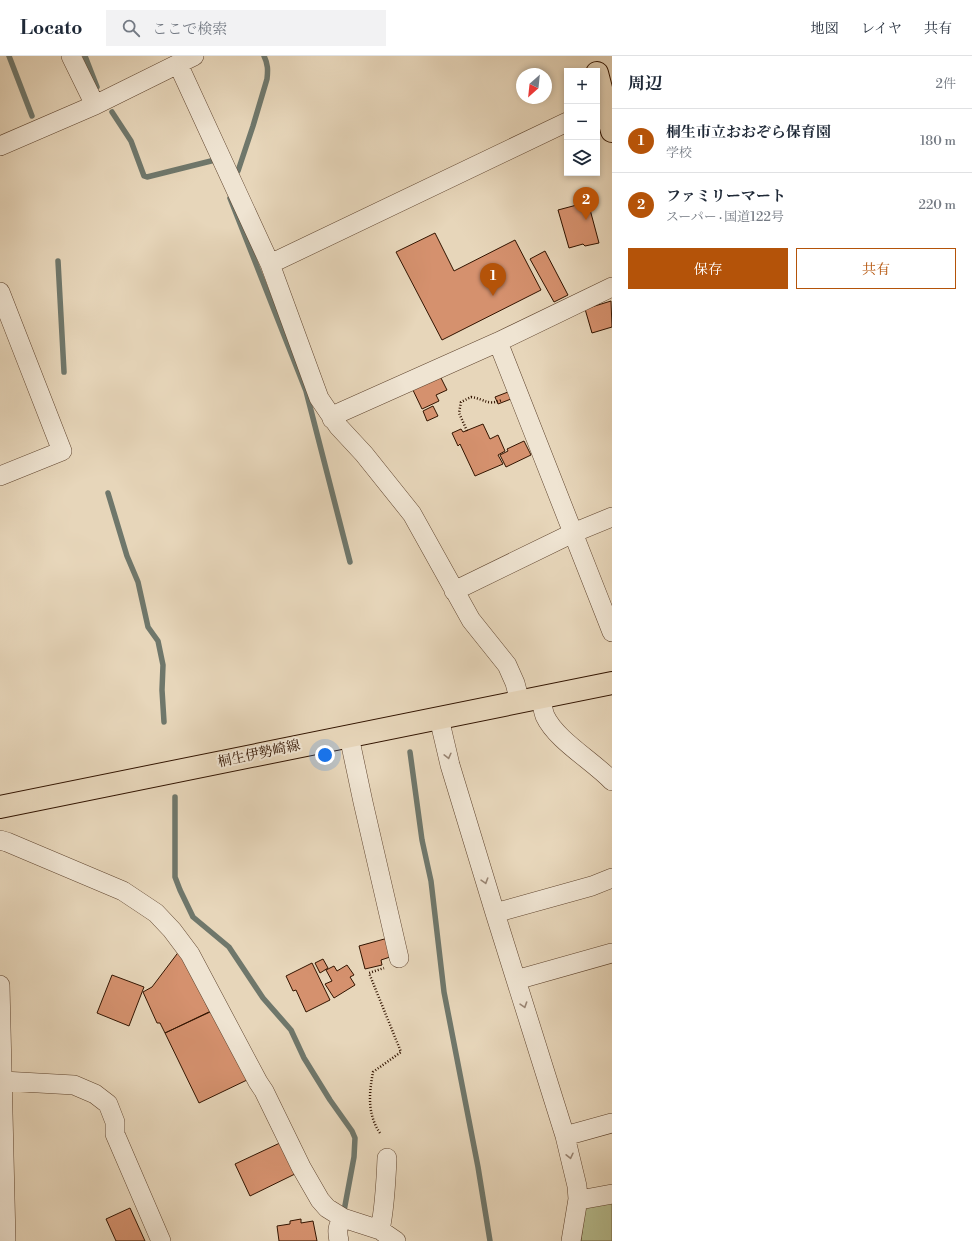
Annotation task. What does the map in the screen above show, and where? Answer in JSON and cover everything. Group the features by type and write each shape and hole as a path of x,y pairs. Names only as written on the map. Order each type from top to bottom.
{"main road":[{"path":"592,56 596,68"},
{"path":"600,84 612,131"},
{"name":"桐生伊勢崎線","path":"0,807 612,683"}],"street":[{"path":"71,56 95,105"},
{"path":"0,146 95,105 186,59 270,264 319,398 332,419 374,466 412,514 471,620 507,665 515,683 520,702"},
{"path":"270,264 564,123"},
{"path":"332,419 339,414 498,342 612,287"},
{"path":"0,292 62,450 0,476"},
{"path":"498,342 612,632"},
{"path":"454,591 573,533 612,517"},
{"path":"541,698 546,717 559,736 612,781"},
{"path":"439,718 450,765 565,1136 577,1186 578,1199 571,1241"},
{"path":"350,736 363,802 399,958"},
{"path":"0,840 123,891 156,913 172,930 190,954 264,1091 320,1200 336,1215 380,1230 396,1241"},
{"path":"495,913 592,886 612,878"},
{"path":"516,980 612,953"},
{"path":"0,985 3,1081 2,1189 6,1241"},
{"path":"3,1081 74,1085 95,1094 108,1104 115,1122 115,1134 161,1241"},
{"path":"565,1136 612,1123"},
{"path":"380,1230 384,1212 387,1158"},
{"path":"578,1199 612,1194"},
{"path":"339,1241 337,1230 338,1225 343,1218"}],"path":[{"path":"467,431 459,413 460,404 464,399 471,397 488,403 495,403 518,394"},
{"path":"380,1134 376,1127 370,1103 369,1092 373,1072 401,1052 369,973 400,964 399,958"}],"green space":[{"path":"612,1198 612,1241 581,1241 585,1206"}],"building":[{"path":"588,202 599,243 585,246 583,244 569,248 558,210"},
{"path":"435,233 454,271 515,240 541,290 442,340 396,252"},
{"path":"545,251 568,295 554,302 530,259"},
{"path":"611,301 612,327 592,333 585,309"},
{"path":"439,374 447,390 436,395 439,401 422,409 411,386"},
{"path":"508,392 511,399 498,404 495,397"},
{"path":"433,406 438,416 427,421 423,411"},
{"path":"483,424 490,439 498,435 505,451 498,455 503,464 475,476 460,444 458,446 452,433 461,429 463,432"},
{"path":"524,441 531,455 506,467 500,455 508,451 507,449"},
{"path":"388,938 393,956 381,960 382,965 365,969 359,946"},
{"path":"180,950 210,1012 165,1033 160,1023 157,1023 143,992 152,987"},
{"path":"323,959 328,968 320,973 315,963"},
{"path":"312,963 330,1000 306,1012 296,990 293,991 286,976"},
{"path":"347,965 354,975 350,977 355,985 334,998 325,984 332,981 326,970 334,966 337,971"},
{"path":"112,975 144,987 129,1026 97,1013"},
{"path":"213,1010 247,1080 199,1103 165,1033"},
{"path":"282,1142 297,1173 250,1196 235,1164"},
{"path":"130,1208 145,1241 116,1241 106,1219"},
{"path":"301,1219 301,1223 313,1221 317,1241 279,1241 277,1226 290,1224 290,1221"}],"waterway":[{"path":"9,56 32,116"},
{"path":"85,56 97,87"},
{"path":"238,171 267,79 268,73 264,56"},
{"path":"112,112 131,141 144,176 147,177 215,160 216,163"},
{"path":"230,198 306,391 350,562"},
{"path":"58,261 64,372"},
{"path":"108,493 127,556 138,582 148,627 158,641 163,665 162,690 164,722"},
{"path":"410,752 422,840 431,881 444,992 478,1167 490,1241"},
{"path":"175,797 175,877 193,917 229,947 263,998 291,1030 304,1058 330,1100 352,1131 355,1138 354,1157 344,1211"}],"place":[{"name":"ファミリーマート","path":"586,220"},
{"name":"桐生市立おおぞら保育園","path":"493,296"}]}
